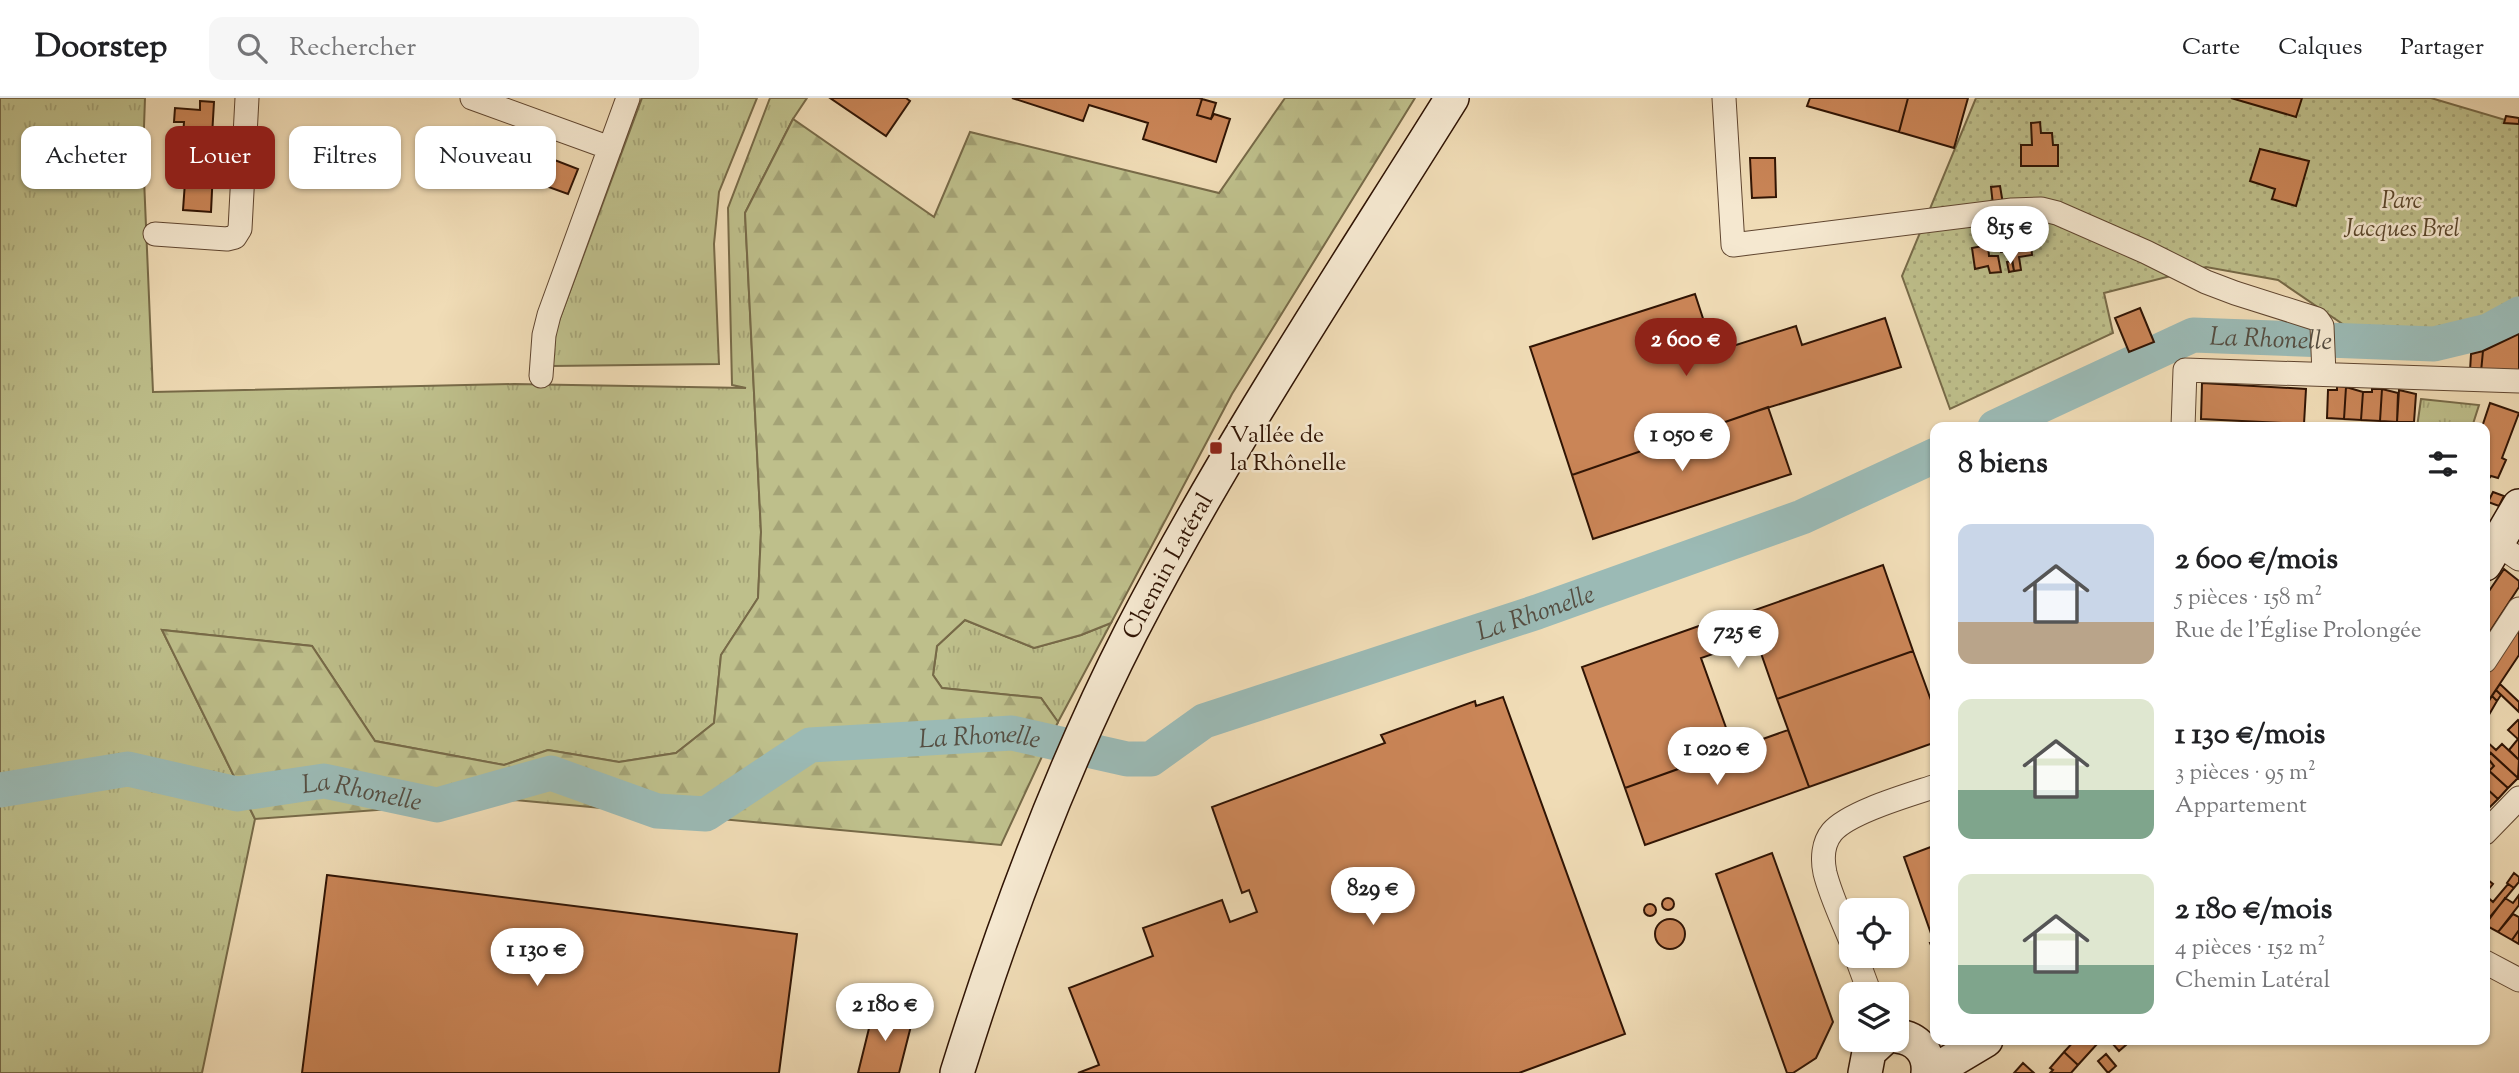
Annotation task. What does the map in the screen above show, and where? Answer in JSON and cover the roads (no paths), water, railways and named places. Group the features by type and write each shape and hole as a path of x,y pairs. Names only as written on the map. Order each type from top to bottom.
{"street":[{"path":"155,233 227,239 234,237 240,229 247,98"},
{"path":"472,98 610,148"},
{"path":"541,376 544,335 549,315 628,98"},
{"name":"Chemin Latéral","path":"957,1073 1013,906 1060,788 1130,635 1221,469 1452,98"},
{"path":"1724,98 1733,245 2011,210 2041,209 2057,213 2140,249 2206,282 2318,319 2322,326 2324,365"},
{"path":"2183,422 2185,370 2324,365 2519,382"},
{"path":"2500,556 2519,506"},
{"path":"2490,653 2519,609"},
{"path":"1839,909 1826,874 1824,854 1833,830 1850,818 1930,788"},
{"path":"2490,828 2519,798"},
{"path":"2490,965 2519,980"},
{"path":"1919,1057 1951,1045"},
{"path":"1919,1057 1966,1045"},
{"path":"1865,1073 1869,1052"}],"waterway":[{"name":"La Rhonelle","path":"2006,422 2193,335 2434,344 2488,331 2519,314"},
{"name":"La Rhonelle","path":"0,790 128,769 237,794 324,781 437,805 551,773 657,811 706,814 810,745 1012,733 1127,759 1151,759 1204,721 1537,612 1802,517 1930,458"}],"place":[{"name":"Vallée de la Rhônelle","path":"1216,448"}],"park label":[{"name":"Parc Jacques Brel","path":"2402,214"}]}
